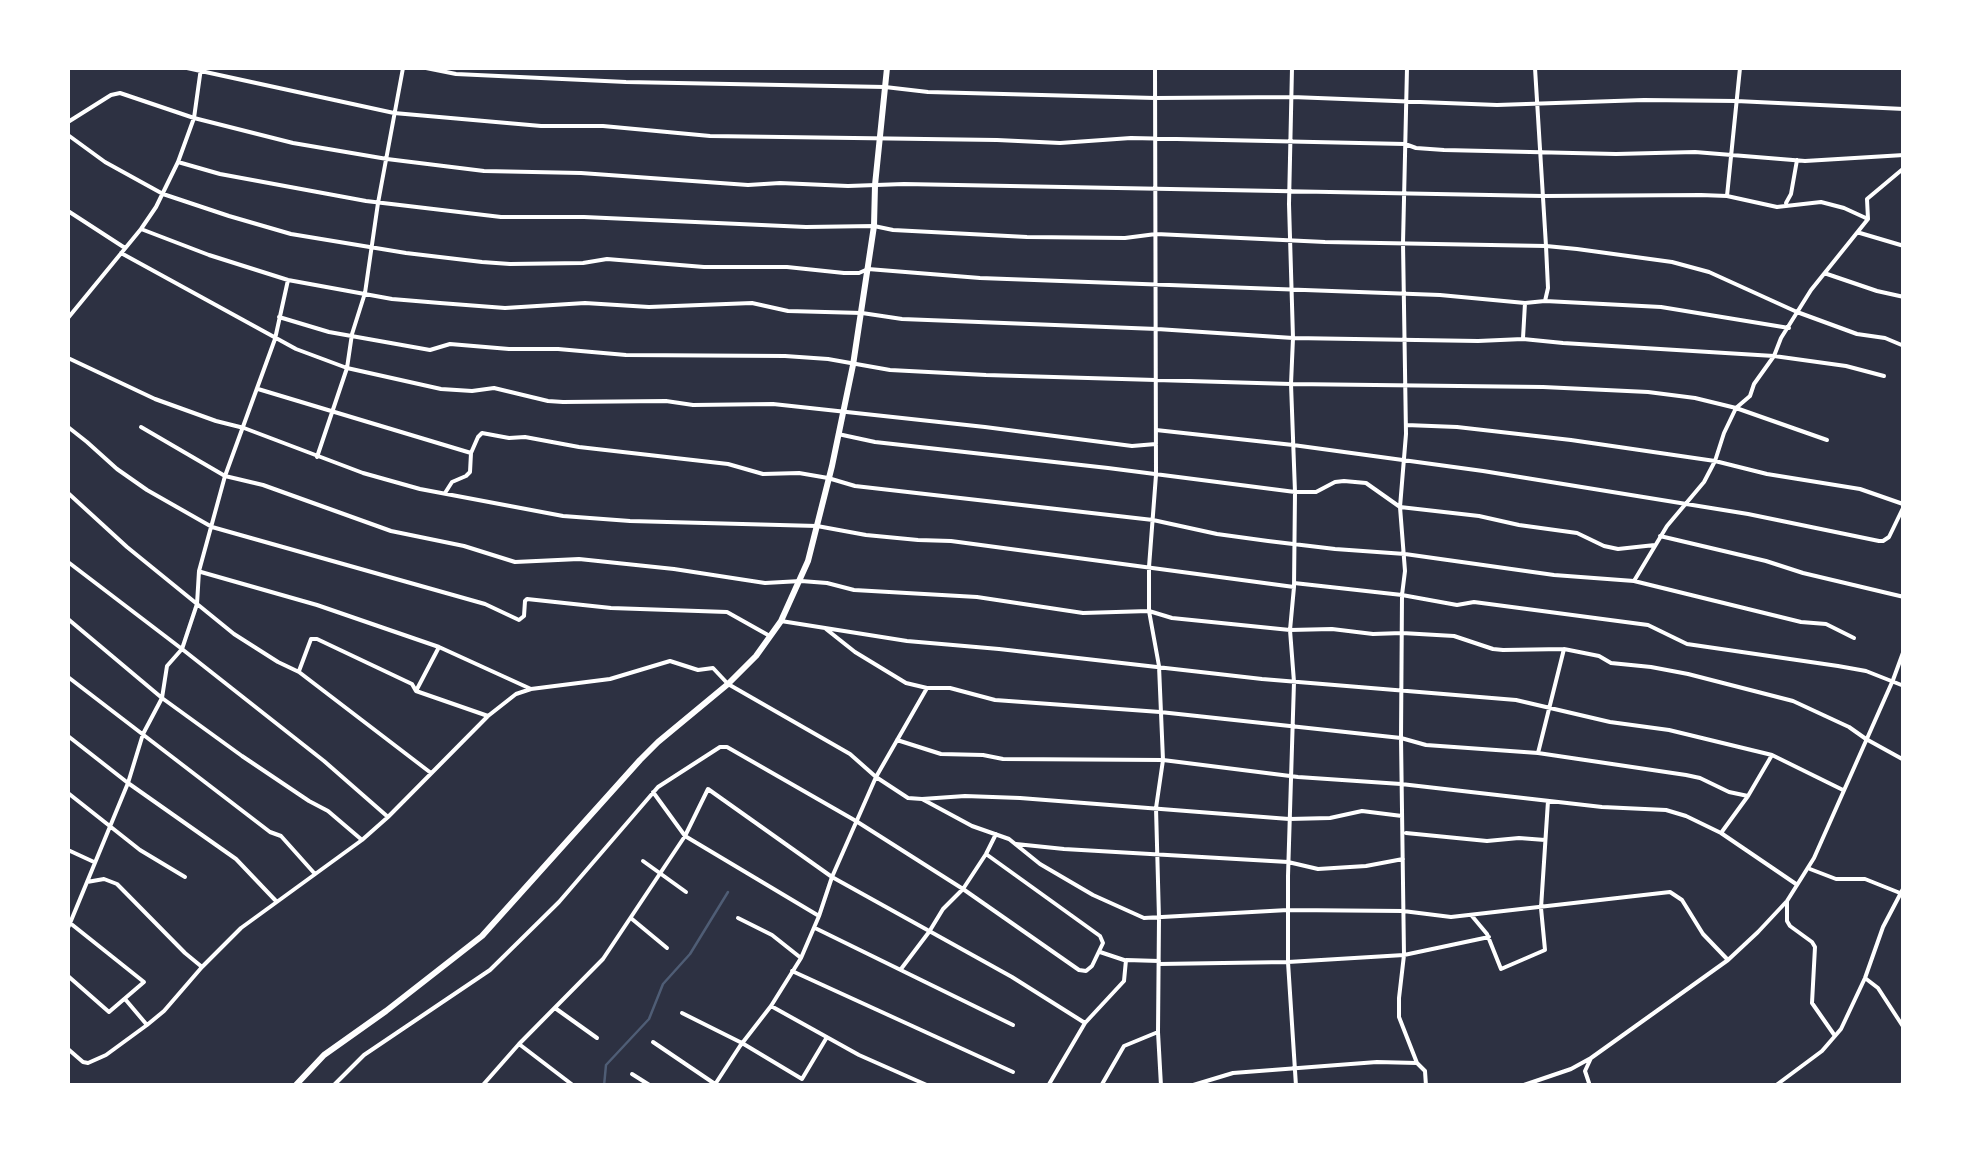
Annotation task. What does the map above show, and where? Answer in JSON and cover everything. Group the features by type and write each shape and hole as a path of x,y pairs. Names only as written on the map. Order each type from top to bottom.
{"main road":[{"path":"295,1086 324,1055 482,936 658,742 756,656 781,621 801,580 817,526 853,365 874,226 887,68"}],"street":[{"path":"187,68 394,113 710,136 1405,144 1416,148 1540,152 1695,152 1798,160 1904,155"},
{"path":"317,457 348,368 352,334 365,293 403,68"},
{"path":"426,68 456,74 885,87 928,92 1292,97 1497,105 1736,101 1904,109"},
{"path":"1156,68 1156,475 1149,611 1158,666 1163,760 1156,808 1161,1086"},
{"path":"1292,68 1291,384 1296,492 1290,630 1294,682 1288,962 1296,1086"},
{"path":"1407,68 1403,243 1406,425 1400,507 1405,554 1401,738 1404,955 1399,1017 1416,1063 1424,1070 1426,1086"},
{"path":"1534,68 1548,288 1545,301"},
{"path":"1726,196 1740,68"},
{"path":"68,318 141,229 163,194 194,118 200,69"},
{"path":"68,122 120,93 194,118 294,142 484,171 581,173 748,186 1726,196 1772,206 1820,202 1868,219"},
{"path":"68,135 105,162 163,194 291,234 406,253 510,264 583,263 607,258 844,273 868,269 980,278 1440,295 1661,307 1789,328"},
{"path":"1782,206 1791,194 1798,160"},
{"path":"178,162 220,174 378,203 501,217 874,226 1027,237 1126,238 1156,234 1546,246 1691,266 1797,312 1904,346"},
{"path":"1634,581 1660,536 1704,482 1736,408 1750,396 1780,338 1868,219 1867,199 1904,168"},
{"path":"68,211 123,250 276,339 348,368 441,389 494,388 548,401 666,402 693,406 774,404 1132,446 1156,444"},
{"path":"141,229 288,280 392,299 505,308 585,303 650,307 752,303 788,311 862,313 902,319 1293,338 1524,338 1774,356 1846,366 1884,376"},
{"path":"1859,232 1904,246"},
{"path":"1825,274 1904,298"},
{"path":"68,976 111,1011 143,984 143,980 68,924 128,783 143,734 162,698 167,666 182,648 197,604 199,571 225,476 276,339 288,280"},
{"path":"1524,338 1525,302"},
{"path":"279,317 329,332 430,350 450,344 626,355 785,356 890,370 986,375 1648,392 1736,408 1827,440"},
{"path":"68,358 154,399 244,428 363,474 580,518 817,526 1294,585 1402,594 1456,605 1474,602 1648,625 1688,644 1838,666 1904,686"},
{"path":"258,389 472,453"},
{"path":"1156,430 1404,461 1684,504 1884,541 1904,505 1860,489 1715,461 1570,440 1406,425"},
{"path":"141,427 225,476 264,484 392,531 464,546 515,562 579,559 765,582 801,580 854,590 977,597 1083,613 1149,611 1172,618 1290,630 1454,636 1493,649 1564,648 1611,663 1651,667 1774,695 1835,720 1904,760"},
{"path":"68,428 146,490 212,528 485,604 519,620 524,616 527,599 611,608 727,612 770,636"},
{"path":"445,493 452,482 470,472 472,453 482,433 526,437 578,448 728,464 763,474 799,473 868,488 1153,520 1217,534 1634,581 1801,622 1826,624 1854,638"},
{"path":"838,434 876,442 1296,492 1316,492 1336,482 1366,483 1400,507 1577,532 1604,546 1655,545"},
{"path":"68,493 234,634 299,672 431,773"},
{"path":"1660,536 1904,597"},
{"path":"68,562 324,761 388,817"},
{"path":"199,571 317,605 439,647 531,689"},
{"path":"68,619 162,698 328,811 362,840"},
{"path":"781,621 908,641 1294,682 1516,700 1772,755 1843,790"},
{"path":"820,626 893,676 927,688 950,688 995,700 1160,712 1401,738 1426,746 1538,753 1686,775 1748,796"},
{"path":"299,672 313,638 412,684 416,691 488,716"},
{"path":"416,691 439,647"},
{"path":"1538,753 1564,648"},
{"path":"1521,1086 1591,1058 1728,960 1758,932 1808,869 1904,650"},
{"path":"68,1048 88,1063 106,1055 146,1025 177,998 241,928 362,840 488,716 516,694 610,679 670,661 694,670 712,667 728,684 850,754 908,798 1002,797 1289,819 1330,818 1362,811 1402,816"},
{"path":"68,677 270,832 282,836 315,874"},
{"path":"653,1042 716,1085 801,958 876,777 927,688"},
{"path":"68,736 236,859 276,902"},
{"path":"897,740 954,756 1163,760 1290,776 1675,811 1721,834 1796,884"},
{"path":"333,1086 364,1055 490,970 559,902 663,783 723,746 856,821 1080,970 1089,969 1100,952 1100,936 986,854"},
{"path":"1721,834 1772,755"},
{"path":"482,1086 602,959 684,836 706,790 832,877 1012,977 1084,1023"},
{"path":"654,792 684,836 820,916"},
{"path":"68,794 140,850 184,877"},
{"path":"922,799 1016,844 1040,864 1092,895 1144,918 1288,910 1472,916 1670,892 1682,900 1703,934 1728,960"},
{"path":"1472,916 1489,937 1501,969 1542,952 1546,946 1540,908 1548,801"},
{"path":"1404,833 1487,842 1545,840"},
{"path":"901,970 943,909 963,889 996,834"},
{"path":"1016,844 1288,862 1318,869 1404,859"},
{"path":"68,850 94,862"},
{"path":"643,861 686,892"},
{"path":"1775,1086 1814,1057 1847,1019 1883,927 1902,893 1865,879 1836,879 1808,869"},
{"path":"86,882 104,879 117,884 202,967"},
{"path":"1786,900 1790,926 1815,946 1812,1003 1835,1036"},
{"path":"630,918 667,948"},
{"path":"738,918 772,935 801,958"},
{"path":"815,928 1013,1025"},
{"path":"1100,952 1126,960 1159,963 1288,962 1404,955 1489,937"},
{"path":"1048,1086 1084,1023 1124,981 1126,960"},
{"path":"792,971 1013,1072"},
{"path":"1865,978 1878,988 1904,1028"},
{"path":"126,998 146,1025"},
{"path":"771,1006 859,1055 929,1086"},
{"path":"555,1008 597,1038"},
{"path":"682,1014 802,1079 828,1038"},
{"path":"1101,1086 1124,1046 1158,1032"},
{"path":"519,1044 574,1086"},
{"path":"1590,1086 1585,1071 1591,1058"},
{"path":"1190,1086 1233,1072 1416,1063"},
{"path":"632,1074 651,1086"}],"waterway":[{"path":"604,1086 606,1065 649,1019 663,984 690,954 728,892"}]}
